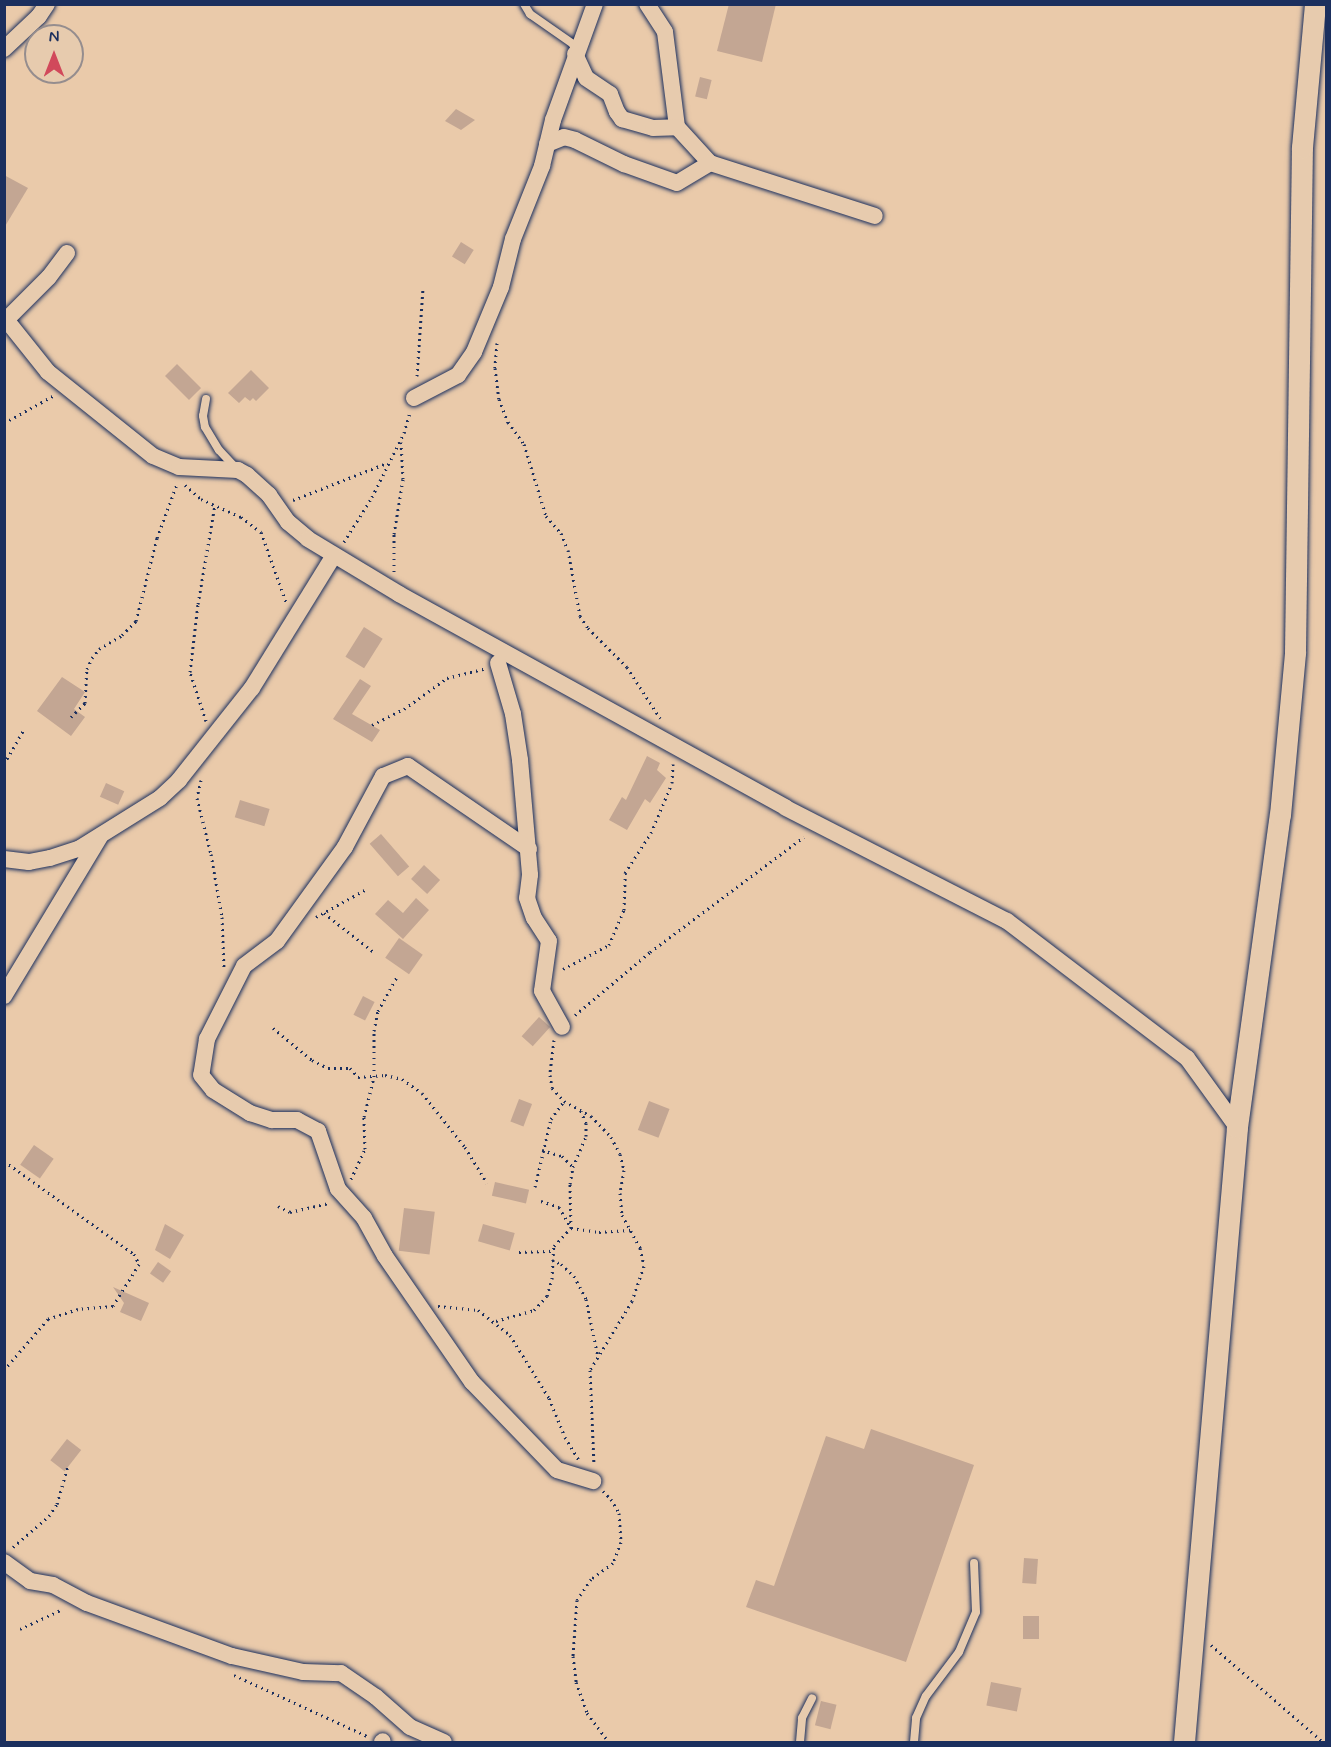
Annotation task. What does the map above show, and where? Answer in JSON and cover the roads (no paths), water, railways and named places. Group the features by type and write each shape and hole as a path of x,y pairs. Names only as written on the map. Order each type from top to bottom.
{"street":[{"path":"4,49 39,16 47,4"},
{"path":"414,398 458,375 474,352 501,286 513,239 537,180 575,54 596,4"},
{"path":"647,4 664,32 677,128 710,163 875,216"},
{"path":"1184,1743 1237,1127 1280,815 1295,652 1302,147 1315,4"},
{"path":"575,54 586,78 610,94 622,119 653,128 677,128"},
{"path":"547,144 564,137 575,140 624,164 677,183 710,163"},
{"path":"67,252 49,277 6,318 48,372 153,456 180,467 238,470 259,484 288,522 308,539 429,611 820,825 1007,921 1187,1058 1237,1127"},
{"path":"4,859 29,862 80,848 160,798 179,780 252,688 334,555"},
{"path":"498,663 513,714 529,849 530,875 527,898 534,918 549,941 542,991 562,1027"},
{"path":"529,849 408,766 383,776 345,847 277,941 244,966 207,1039 201,1075 213,1090 250,1113 272,1120 297,1120 318,1131 338,1189 364,1218 385,1256 472,1382 510,1424 557,1470 593,1481"},
{"path":"4,996 100,837"},
{"path":"8,1556 30,1581 53,1585 87,1603 232,1656 303,1672 341,1673 376,1697 410,1727 444,1743"}],"lane":[{"path":"524,4 530,14 544,26 573,44 575,54"},
{"path":"206,399 203,416 205,427 219,450 238,470"},
{"path":"914,1743 916,1718 926,1696 959,1652 976,1612 974,1563"},
{"path":"800,1743 802,1718 812,1698"}]}
